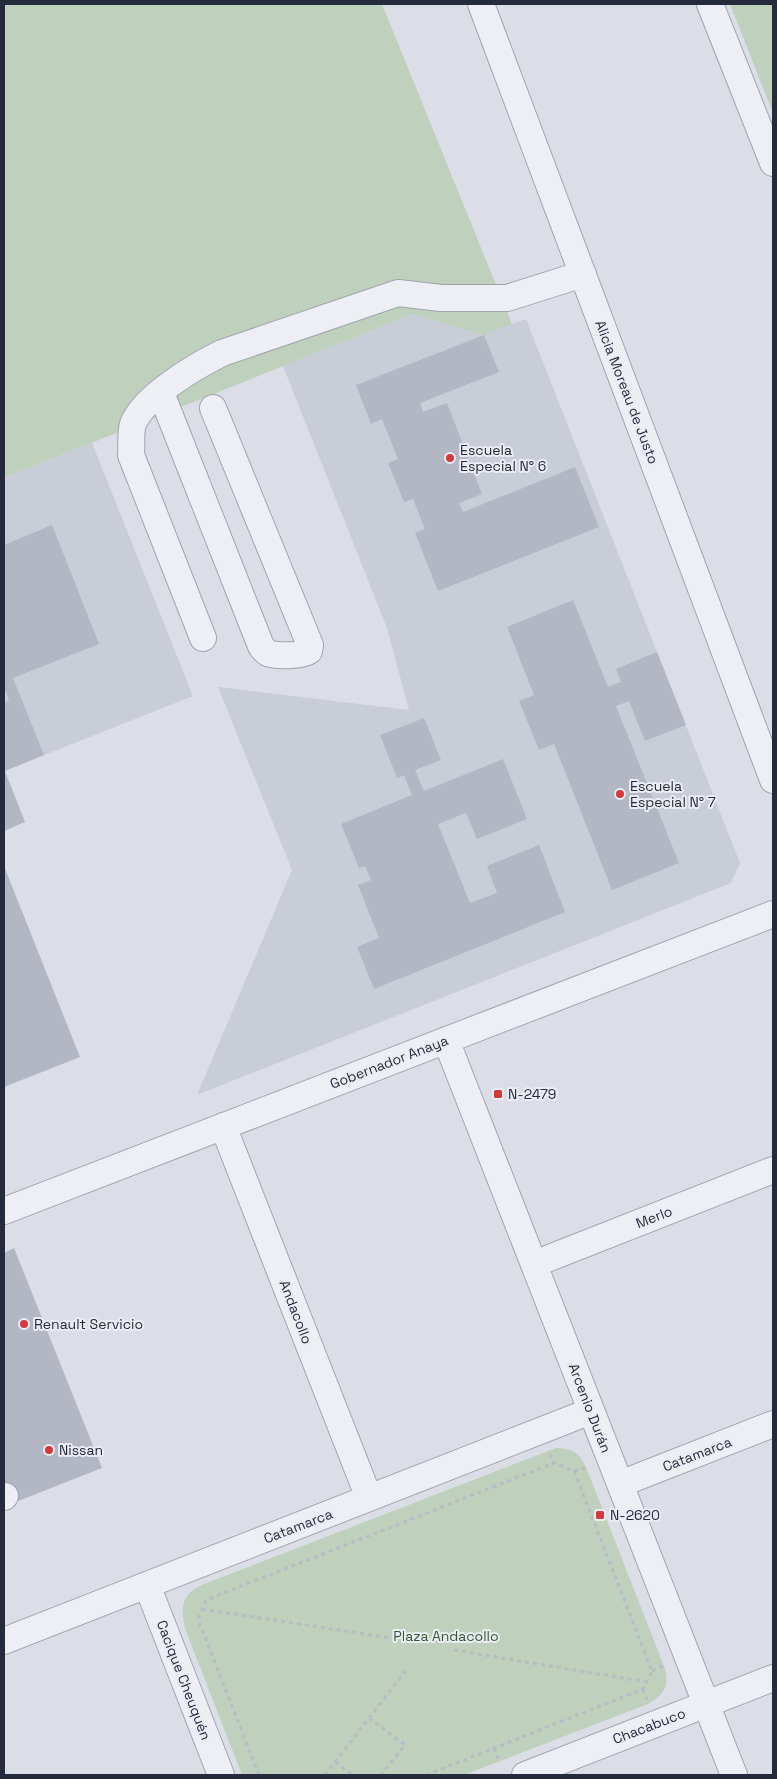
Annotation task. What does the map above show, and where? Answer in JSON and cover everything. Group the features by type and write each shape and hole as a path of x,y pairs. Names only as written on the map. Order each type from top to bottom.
{"street":[{"name":"Alicia Moreau de Justo","path":"481,4 773,780"},
{"path":"710,4 773,163"},
{"path":"203,638 132,455 133,425 151,399 196,366 222,353 398,293 442,298 507,298 583,274"},
{"path":"161,392 261,646 266,652 271,654 304,655 309,651 310,645 213,408"},
{"name":"Gobernador Anaya","path":"4,1211 773,914"},
{"name":"Arcenio Durán","path":"446,1040 734,1775"},
{"name":"Andacollo","path":"223,1126 369,1498"},
{"name":"Merlo","path":"534,1264 773,1170"},
{"name":"Catamarca","path":"4,1641 591,1411"},
{"name":"Catamarca","path":"620,1484 773,1424"},
{"name":"Cacique Cheuquén","path":"147,1585 221,1775"},
{"name":"Chacabuco","path":"524,1775 773,1678"}],"path":[{"path":"259,1775 198,1620 206,1600 554,1463 574,1471 586,1467"},
{"path":"574,1471 652,1671"},
{"path":"202,1610 397,1639"},
{"path":"454,1650 646,1682"},
{"path":"648,1704 643,1689 652,1671 664,1666"},
{"path":"325,1775 407,1669"},
{"path":"426,1775 643,1689"},
{"path":"369,1718 405,1746 381,1775"},
{"path":"494,1748 499,1762"},
{"path":"335,1762 352,1775"}],"shaded area":[{"path":"413,314 484,334 526,319 740,863 731,883 197,1095 292,870 218,687 409,710 387,628 283,366"},
{"path":"92,443 193,696 4,771 4,478"}],"green space":[{"path":"4,4 382,4 512,324 484,335 413,314 4,478"},
{"path":"730,4 773,4 773,113"},
{"name":"Plaza Andacollo","path":"556,1448 574,1452 581,1458 586,1467 666,1672 665,1688 659,1697 648,1704 464,1775 242,1775 186,1631 183,1609 186,1598 190,1593 204,1584"}],"building":[{"path":"484,335 499,372 420,403 423,412 447,403 482,494 459,503 463,512 575,467 599,527 438,591 415,533 425,529 413,499 404,502 388,463 398,459 382,419 371,424 356,385"},
{"path":"52,525 99,644 13,678 44,755 5,771 25,822 4,831 4,703 9,700 4,687 4,545"},
{"path":"573,600 608,687 621,682 616,669 657,652 686,725 645,741 629,701 616,706 679,863 612,890 554,744 539,750 519,701 534,695 507,627"},
{"path":"424,718 441,760 415,770 424,791 503,759 527,819 477,839 466,813 438,824 470,903 497,893 487,866 539,845 565,912 374,989 357,947 379,938 358,885 371,880 365,866 359,868 341,824 412,795 404,775 397,778 380,735"},
{"path":"4,866 80,1057 4,1087"},
{"path":"14,1248 102,1468 8,1505 4,1494 4,1253"}],"place":[{"name":"Escuela Especial N° 6","path":"450,458"},
{"name":"Escuela Especial N° 7","path":"620,794"},
{"name":"N-2479","path":"498,1094"},
{"name":"Renault Servicio","path":"24,1324"},
{"name":"Nissan","path":"49,1450"},
{"name":"N-2620","path":"600,1515"}]}
